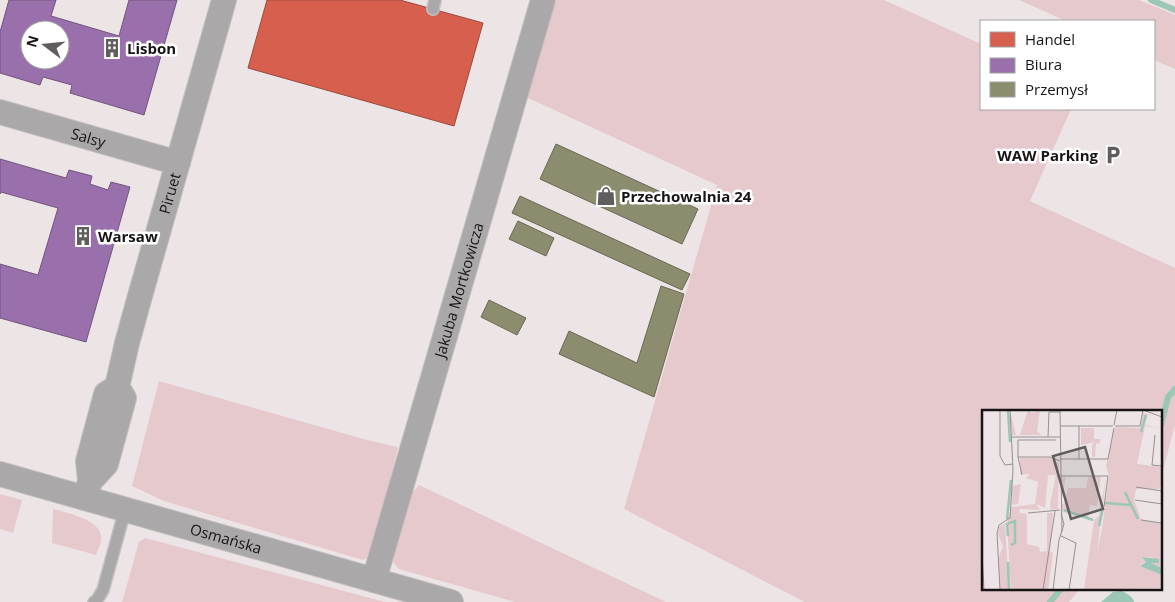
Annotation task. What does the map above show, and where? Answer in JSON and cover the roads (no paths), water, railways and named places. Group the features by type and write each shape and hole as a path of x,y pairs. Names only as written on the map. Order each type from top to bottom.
{"street":[{"name":"Piruet","path":"88,490 88,461 106,394 116,387 224,0"},
{"name":"Jakuba Mortkowicza","path":"374,580 543,0"},
{"name":"Salsy","path":"0,112 178,163"},
{"name":"Osmańska","path":"0,474 88,490 125,510 451,602"}],"lane":[{"path":"94,602 103,590 125,510"}],"waterway":[{"path":"1151,0 1175,10"},
{"path":"1162,421 1168,397 1175,389"},
{"path":"1050,602 1060,590"}],"place":[{"name":"Lisbon","path":"112,48"},
{"name":"WAW Parking","path":"1113,155"},
{"name":"Przechowalnia 24","path":"606,196"},
{"name":"Warsaw","path":"83,236"}]}
